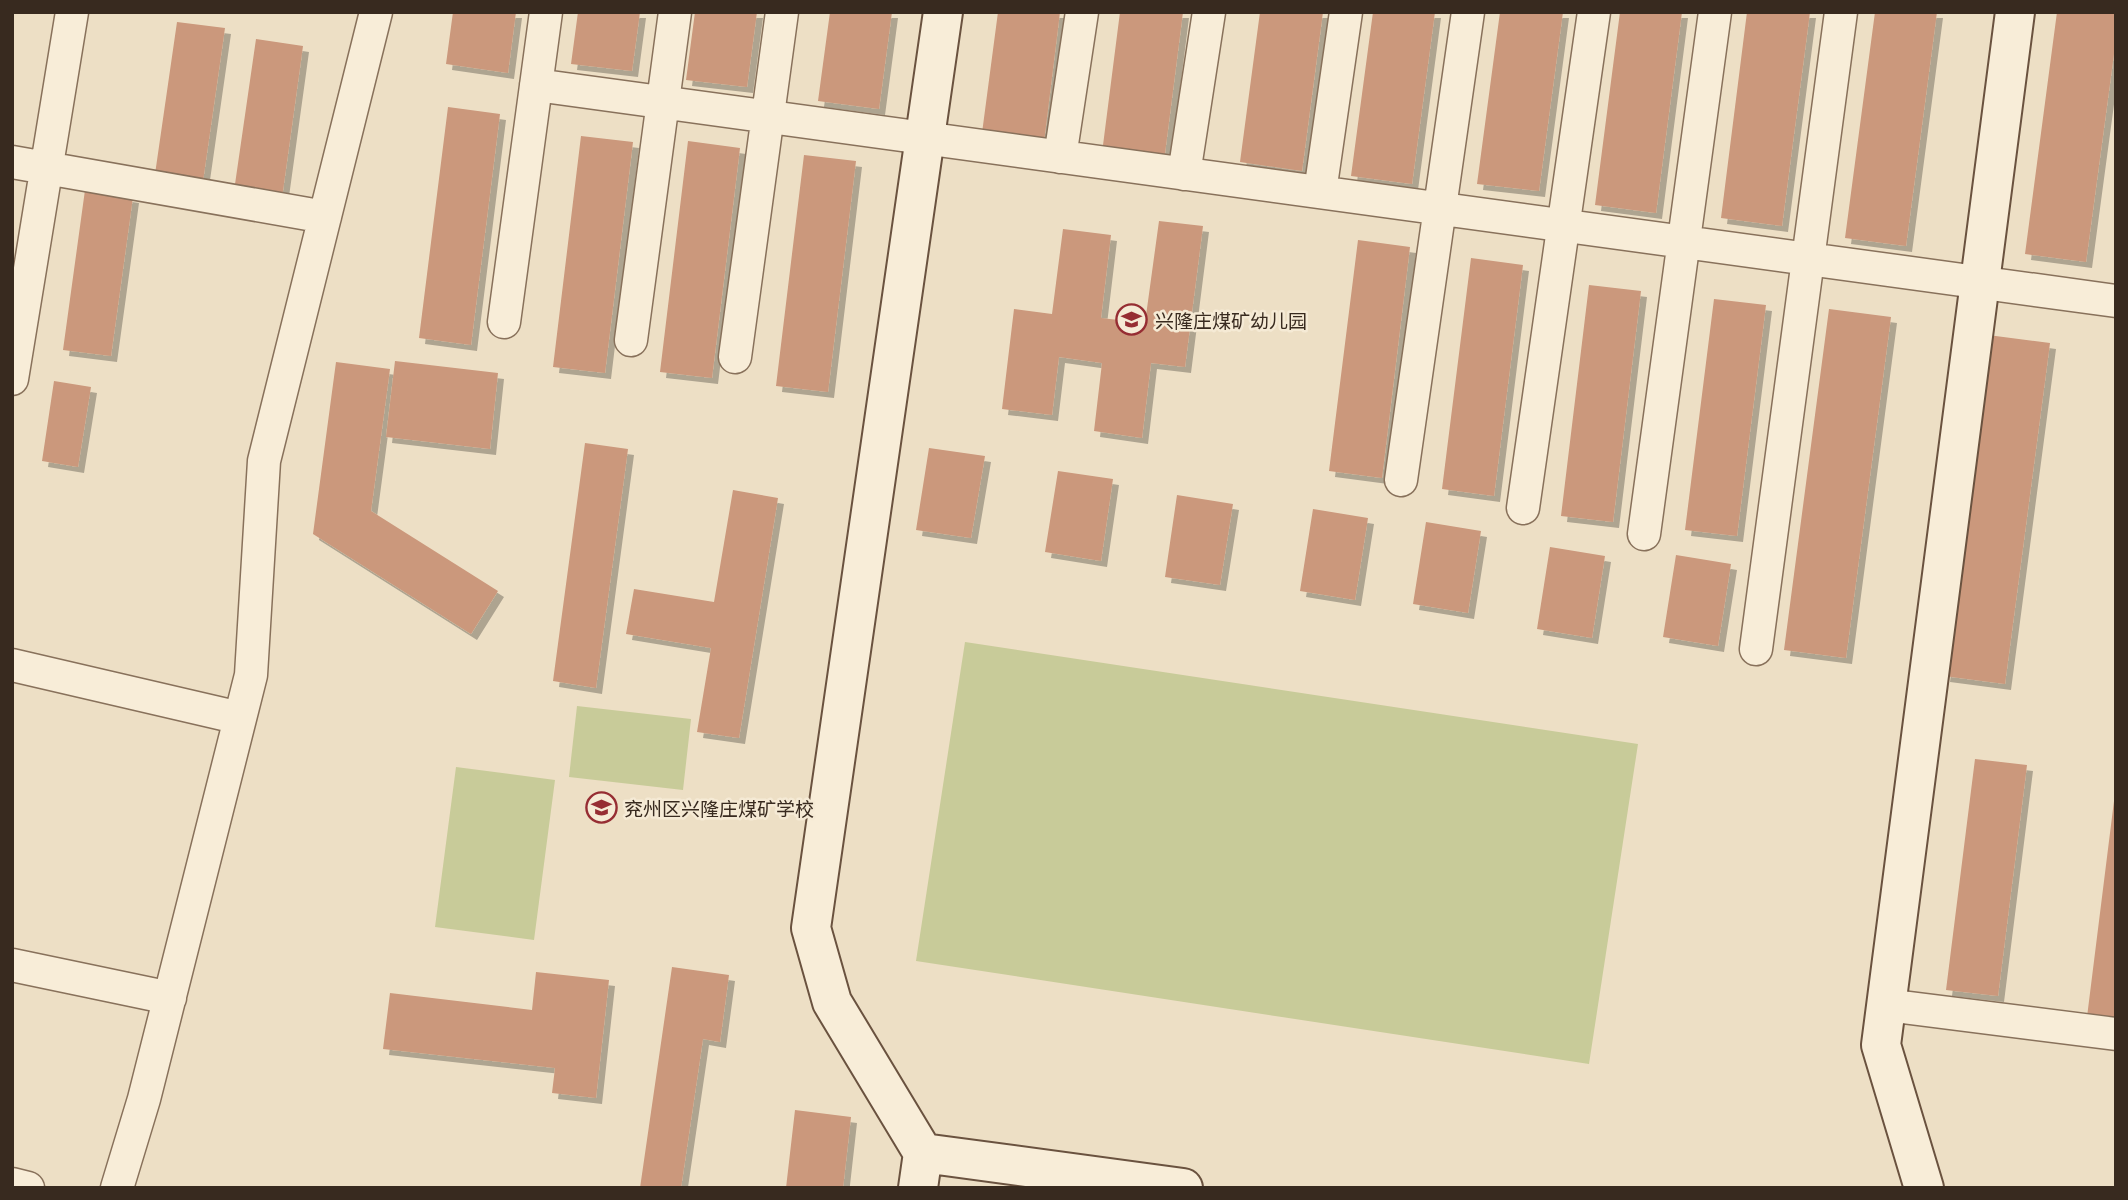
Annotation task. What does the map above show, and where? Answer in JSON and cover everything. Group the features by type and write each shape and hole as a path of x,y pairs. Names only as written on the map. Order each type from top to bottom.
{"street":[{"path":"12,379 72,12"},
{"path":"504,322 546,12"},
{"path":"631,340 674,12"},
{"path":"735,357 782,12"},
{"path":"943,12 811,928 832,1002 920,1171 1183,1188"},
{"path":"1060,157 1082,12"},
{"path":"1184,174 1209,12"},
{"path":"1320,192 1346,12"},
{"path":"1401,480 1468,12"},
{"path":"1523,508 1594,12"},
{"path":"1644,534 1715,12"},
{"path":"1756,649 1841,12"},
{"path":"1924,1188 1881,1045 2015,12"},
{"path":"117,1188 144,1099 251,675 264,460 325,217 371,13"},
{"path":"536,85 2116,301"},
{"path":"12,162 325,217"},
{"path":"12,665 240,718"},
{"path":"12,965 170,998"},
{"path":"1886,1005 2116,1034"},
{"path":"12,1184 28,1188"}],"green space":[{"path":"965,642 1638,744 1589,1064 916,961"},
{"path":"577,706 691,719 683,790 569,777"},
{"path":"456,767 555,780 534,940 435,927"}],"building":[{"path":"453,12 516,12 508,73 446,64"},
{"path":"578,12 640,12 632,71 571,64"},
{"path":"695,12 757,12 747,87 686,80"},
{"path":"830,12 892,12 879,109 818,101"},
{"path":"998,12 1060,12 1044,142 982,133"},
{"path":"1120,12 1183,12 1164,161 1102,153"},
{"path":"1260,12 1323,12 1302,171 1240,162"},
{"path":"1373,12 1435,12 1412,184 1351,176"},
{"path":"1500,12 1563,12 1539,191 1477,184"},
{"path":"1620,12 1682,12 1656,213 1595,205"},
{"path":"1747,12 1810,12 1782,226 1721,218"},
{"path":"1875,12 1937,12 1906,246 1845,238"},
{"path":"2057,12 2116,12 2116,39 2086,262 2025,254"},
{"path":"177,22 225,28 202,188 154,181"},
{"path":"256,39 303,46 281,205 233,198"},
{"path":"448,107 500,114 471,345 419,338"},
{"path":"581,136 633,142 605,373 553,367"},
{"path":"688,141 740,148 712,378 660,372"},
{"path":"804,155 856,161 828,392 776,386"},
{"path":"85,190 133,197 111,356 63,350"},
{"path":"1159,221 1203,226 1185,367 1151,363 1142,438 1094,431 1102,363 1059,357 1052,415 1002,409 1014,309 1052,314 1063,229 1111,235 1101,318 1145,323"},
{"path":"1358,240 1410,247 1382,478 1329,471"},
{"path":"1471,258 1523,265 1494,496 1442,489"},
{"path":"1589,285 1641,291 1613,522 1561,516"},
{"path":"1714,299 1766,305 1737,536 1685,530"},
{"path":"1829,309 1891,317 1846,658 1784,650"},
{"path":"1988,335 2050,343 2005,684 1944,676"},
{"path":"395,361 498,373 490,449 386,437"},
{"path":"336,362 390,369 371,511 498,591 471,634 313,534"},
{"path":"54,381 91,387 78,467 42,461"},
{"path":"585,443 628,449 596,688 553,681"},
{"path":"929,448 985,456 971,538 916,530"},
{"path":"1058,471 1113,479 1101,561 1045,552"},
{"path":"733,490 778,498 739,738 697,732 711,648 626,634 634,589 714,602"},
{"path":"1177,495 1233,504 1220,585 1165,577"},
{"path":"1313,509 1368,518 1355,600 1300,591"},
{"path":"1426,522 1481,531 1468,613 1413,604"},
{"path":"1550,547 1605,556 1592,638 1537,629"},
{"path":"1676,555 1731,564 1718,646 1663,637"},
{"path":"1975,759 2027,765 1998,996 1946,990"},
{"path":"2116,801 2116,1020 2087,1017"},
{"path":"672,967 729,975 720,1042 703,1039 681,1188 640,1188"},
{"path":"536,972 609,980 596,1098 552,1093 555,1068 383,1049 390,993 532,1010"},
{"path":"795,1110 851,1117 843,1188 786,1188"}],"place":[{"name":"兴隆庄煤矿幼儿园","path":"1132,320"},
{"name":"兖州区兴隆庄煤矿学校","path":"601,808"}]}
